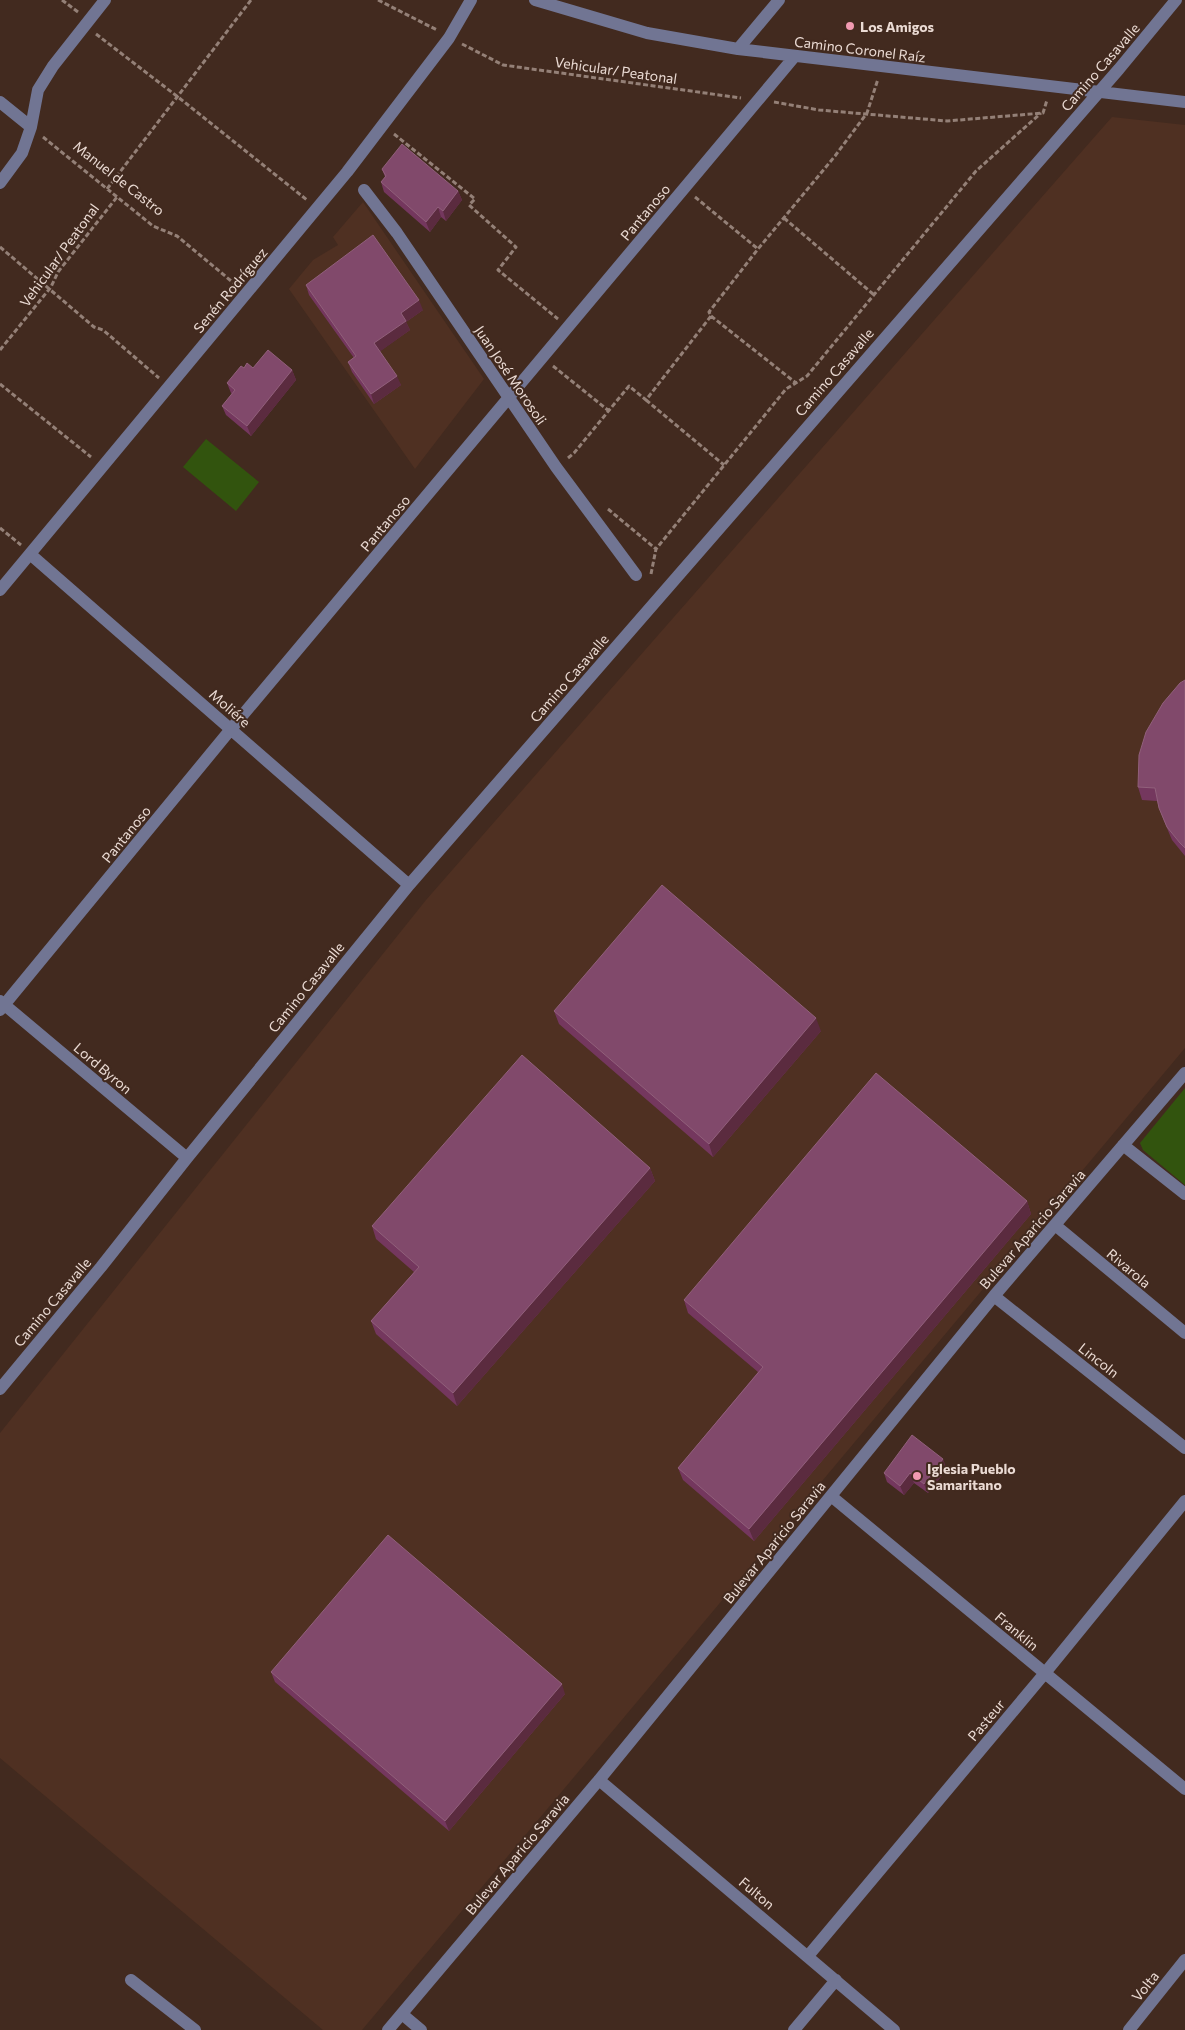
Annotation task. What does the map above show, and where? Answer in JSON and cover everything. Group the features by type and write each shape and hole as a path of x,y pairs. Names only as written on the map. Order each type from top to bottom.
{"street":[{"path":"0,183 22,153 31,127 38,90 53,66 105,0"},
{"name":"Senén Rodríguez","path":"0,590 383,126 449,38 471,0"},
{"name":"Camino Coronel Raíz","path":"535,0 647,33 738,49 1185,102"},
{"path":"738,49 778,0"},
{"name":"Camino Casavalle","path":"0,1389 101,1267 409,885 1099,92 1176,0"},
{"name":"Pantanoso","path":"2,1005 795,56"},
{"path":"0,102 31,127"},
{"name":"Juan José Morosoli","path":"364,190 397,233 556,467 636,575"},
{"name":"Moliére","path":"30,554 409,885"},
{"name":"Lord Byron","path":"2,1005 187,1158"},
{"name":"Bulevar Aparicio Saravia","path":"388,2030 600,1780 994,1296 1185,1073"},
{"path":"1124,1145 1185,1194"},
{"name":"Rivarola","path":"1055,1225 1185,1333"},
{"name":"Lincoln","path":"994,1296 1185,1448"},
{"name":"Franklin","path":"831,1496 1185,1789"},
{"name":"Pasteur","path":"808,1956 1045,1673 1185,1501"},
{"name":"Fulton","path":"600,1780 894,2030"},
{"name":"Volta","path":"1128,2030 1185,1960"},
{"path":"131,1980 195,2030"},
{"path":"794,2030 836,1980"},
{"path":"402,2014 420,2030"}],"path":[{"name":"Vehicular/ Peatonal","path":"107,189 251,0"},
{"name":"Vehicular/ Peatonal","path":"378,0 503,65 758,101 785,103 819,110 947,121 1041,113"},
{"path":"86,26 317,208"},
{"path":"796,383 711,316 709,312 835,156 866,113 881,66"},
{"path":"651,575 656,549 786,389 807,376 976,170 1043,113 1051,87"},
{"path":"383,126 475,199 469,205 516,247 498,270 568,328"},
{"name":"Manuel de Castro","path":"31,127 153,226 177,236 246,293"},
{"path":"685,189 758,249"},
{"name":"Vehicular/ Peatonal","path":"0,350 50,289 58,272 117,197"},
{"path":"784,218 873,294"},
{"path":"0,247 94,327 103,330 169,386"},
{"path":"646,400 711,316"},
{"path":"542,358 609,411"},
{"path":"0,384 102,467"},
{"path":"556,467 574,453 628,386 724,465"},
{"path":"0,528 30,554"}],"shaded area":[{"path":"1112,117 1185,125 1185,1048 362,2030 323,2030 0,1758 0,1433 426,900"},
{"path":"363,202 484,379 415,469 289,289 313,260 338,245 333,237"}],"green space":[{"path":"206,439 259,482 236,511 183,467"},
{"path":"1185,1088 1185,1185 1143,1150 1140,1143"}],"building":[{"path":"402,144 458,191 443,211 438,207 426,222 381,182 386,176 382,169"},
{"path":"373,235 419,300 401,313 406,321 374,343 397,376 371,394 348,362 356,356 306,285"},
{"path":"268,350 292,370 247,426 222,406 235,390 227,383 241,366 244,368 247,363 253,368"},
{"path":"1185,680 1185,848 1167,827 1159,808 1155,788 1138,787 1139,755 1146,732 1163,703 1180,683"},
{"path":"662,885 816,1018 709,1144 554,1011"},
{"path":"522,1055 650,1168 453,1393 371,1321 419,1267 372,1226"},
{"path":"876,1073 1027,1201 749,1529 678,1468 763,1367 684,1300"},
{"name":"Iglesia Pueblo Samaritano","path":"912,1435 943,1459 924,1484 910,1473 900,1486 884,1473"},
{"path":"388,1535 562,1684 445,1821 271,1672"}],"place":[{"name":"Los Amigos","path":"850,26"},
{"name":"Iglesia Pueblo Samaritano","path":"917,1476"}]}
